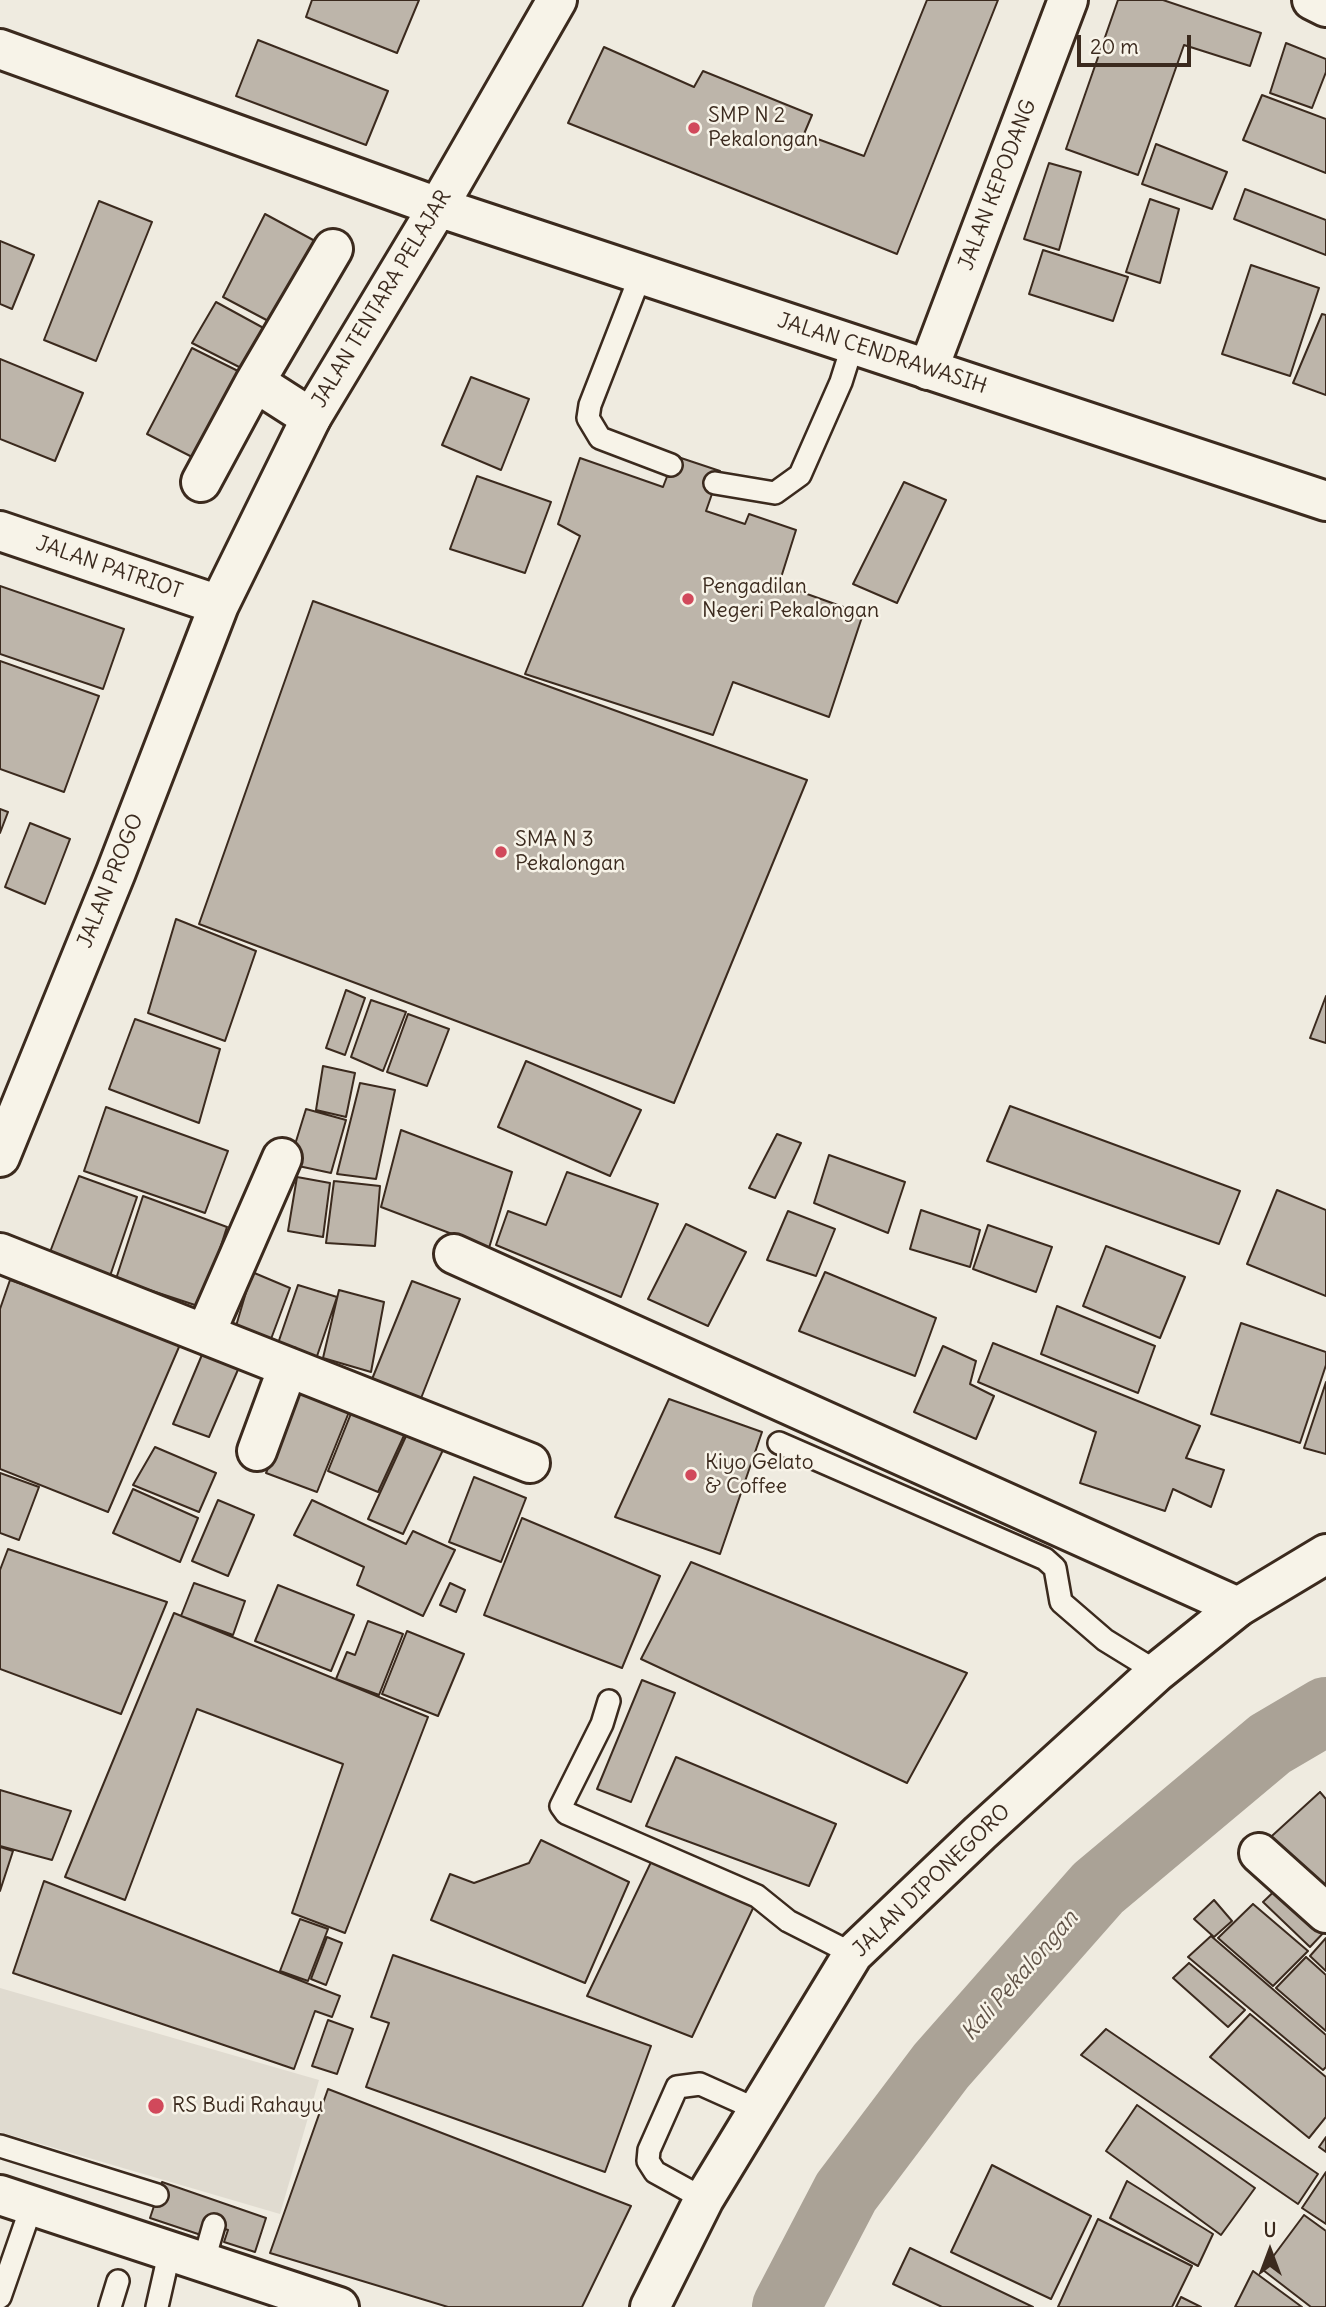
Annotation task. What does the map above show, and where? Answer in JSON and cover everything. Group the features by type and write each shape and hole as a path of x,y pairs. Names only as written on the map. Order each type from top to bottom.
{"street":[{"name":"JALAN TENTARA PELAJAR","path":"219,605 311,418 438,207 556,0"},
{"name":"JALAN KEPODANG","path":"928,370 1068,0"},
{"path":"1312,0 1326,7"},
{"name":"JALAN CENDRAWASIH","path":"0,50 438,207 1326,501"},
{"path":"201,482 255,382 333,249"},
{"path":"255,382 311,418"},
{"name":"JALAN PATRIOT","path":"0,531 219,605"},
{"name":"JALAN PROGO","path":"0,1157 116,872 219,605"},
{"path":"206,1332 282,1158"},
{"path":"0,1253 206,1332 530,1463"},
{"path":"454,1254 1238,1607"},
{"path":"257,1451 288,1367"},
{"name":"JALAN DIPONEGORO","path":"650,2307 704,2199 853,1954 980,1833 1157,1672 1238,1607 1326,1554"},
{"path":"1259,1853 1326,1913"},
{"path":"16,2200 196,2245 340,2307"}],"lane":[{"path":"641,274 590,405 589,418 600,438 671,465"},
{"path":"715,483 775,493 800,475 842,382 853,345"},
{"path":"779,1443 1045,1559 1055,1568 1061,1602 1105,1640 1157,1672"},
{"path":"609,1701 602,1724 561,1806 566,1813 757,1896 788,1920 853,1954"},
{"path":"704,2199 655,2172 648,2161 649,2150 677,2087 700,2084 758,2110"},
{"path":"2,2152 157,2195"},
{"path":"0,2297 16,2200"},
{"path":"157,2307 196,2245"},
{"path":"110,2307 118,2281"}],"shaded area":[{"name":"RS Budi Rahayu","path":"0,1988 319,2080 280,2214 0,2132"}],"building":[{"path":"312,0 419,0 397,53 306,17"},
{"name":"SMP N 2 Pekalongan","path":"927,0 998,0 897,254 568,123 604,47 694,87 703,71 812,115 804,134 864,156"},
{"path":"1118,0 1163,0 1261,33 1250,66 1184,45 1138,175 1066,149"},
{"path":"258,40 388,91 366,145 236,96"},
{"path":"1286,43 1326,59 1326,72 1312,108 1270,93"},
{"path":"1262,95 1326,119 1326,173 1243,140"},
{"path":"1156,144 1227,172 1212,209 1142,184"},
{"path":"1049,163 1081,172 1059,250 1024,239"},
{"path":"1245,189 1326,220 1326,255 1234,219"},
{"path":"1150,199 1179,209 1160,283 1126,272"},
{"path":"99,201 152,222 96,361 44,340"},
{"path":"265,214 315,241 274,324 223,297"},
{"path":"0,241 34,255 12,309 0,304"},
{"path":"1043,250 1128,277 1113,321 1029,294"},
{"path":"1251,265 1319,288 1290,376 1222,354"},
{"path":"216,302 269,331 247,371 192,343"},
{"path":"1322,314 1326,315 1326,395 1293,383"},
{"path":"192,348 246,375 200,461 147,434"},
{"path":"0,359 83,393 55,461 0,439"},
{"path":"471,377 529,399 501,470 442,445"},
{"name":"Pengadilan Negeri Pekalongan","path":"675,456 720,471 706,511 745,524 749,514 796,530 779,584 863,614 829,717 733,682 713,735 525,674 580,536 558,524 580,458 663,487"},
{"path":"477,476 551,502 525,573 450,549"},
{"path":"904,482 946,500 897,603 853,584"},
{"path":"0,586 124,629 103,689 0,654"},
{"name":"SMA N 3 Pekalongan","path":"313,601 807,780 674,1103 199,924"},
{"path":"0,661 99,696 64,792 0,769"},
{"path":"0,809 8,812 0,833"},
{"path":"30,823 70,839 45,904 5,887"},
{"path":"176,919 256,951 225,1041 148,1013"},
{"path":"346,990 365,998 345,1055 326,1048"},
{"path":"1326,996 1326,1043 1310,1038"},
{"path":"371,1000 406,1012 383,1071 351,1057"},
{"path":"408,1014 449,1029 427,1086 387,1072"},
{"path":"135,1019 220,1049 199,1123 109,1089"},
{"path":"526,1061 641,1110 610,1176 498,1127"},
{"path":"323,1066 355,1073 346,1117 316,1110"},
{"path":"360,1083 395,1090 376,1179 337,1174"},
{"path":"1010,1106 1240,1191 1219,1244 987,1161"},
{"path":"106,1107 228,1151 205,1213 84,1171"},
{"path":"306,1109 346,1120 331,1173 289,1164"},
{"path":"401,1130 512,1172 489,1248 381,1207"},
{"path":"777,1134 801,1143 775,1198 749,1188"},
{"path":"829,1155 905,1182 888,1233 814,1203"},
{"path":"567,1172 658,1204 621,1297 496,1245 508,1211 546,1225"},
{"path":"79,1176 137,1197 110,1276 50,1252"},
{"path":"297,1177 330,1183 323,1237 288,1231"},
{"path":"334,1181 380,1186 375,1246 326,1243"},
{"path":"1277,1190 1326,1210 1326,1296 1247,1264"},
{"path":"143,1196 227,1227 201,1307 116,1279"},
{"path":"921,1210 980,1230 970,1267 910,1249"},
{"path":"788,1211 835,1229 816,1276 767,1260"},
{"path":"686,1224 746,1252 708,1326 648,1299"},
{"path":"988,1225 1052,1247 1036,1292 973,1269"},
{"path":"1106,1246 1185,1277 1160,1338 1083,1306"},
{"path":"252,1272 290,1288 271,1339 236,1326"},
{"path":"825,1272 936,1318 915,1376 799,1331"},
{"path":"10,1280 182,1340 108,1512 0,1469 0,1309"},
{"path":"412,1281 460,1299 416,1411 368,1389"},
{"path":"298,1285 337,1297 313,1368 274,1355"},
{"path":"339,1290 384,1302 371,1372 323,1358"},
{"path":"1057,1306 1155,1346 1138,1393 1041,1354"},
{"path":"1241,1323 1326,1352 1326,1365 1300,1443 1211,1414"},
{"path":"993,1343 1200,1426 1186,1458 1224,1470 1211,1507 1173,1489 1165,1511 1080,1483 1096,1432 978,1382"},
{"path":"943,1346 976,1361 970,1384 994,1396 976,1439 914,1412"},
{"path":"204,1350 240,1365 209,1437 173,1424"},
{"path":"1326,1382 1326,1454 1304,1448"},
{"path":"299,1392 349,1412 317,1492 266,1473"},
{"name":"Kiyo Gelato & Coffee","path":"669,1399 762,1432 720,1554 615,1517"},
{"path":"354,1406 407,1429 378,1492 328,1471"},
{"path":"407,1434 443,1450 403,1534 368,1519"},
{"path":"155,1447 216,1473 199,1512 133,1485"},
{"path":"0,1473 39,1487 19,1540 0,1533"},
{"path":"474,1477 526,1498 501,1562 449,1542"},
{"path":"133,1489 198,1518 180,1562 113,1533"},
{"path":"218,1500 254,1515 228,1576 192,1561"},
{"path":"312,1500 406,1544 413,1531 455,1550 423,1616 357,1585 364,1567 294,1535"},
{"path":"522,1518 660,1576 622,1668 484,1615"},
{"path":"8,1549 167,1602 121,1714 0,1669 0,1570"},
{"path":"691,1562 967,1673 907,1783 641,1659"},
{"path":"194,1583 245,1601 233,1635 181,1616"},
{"path":"450,1583 465,1590 456,1612 440,1605"},
{"path":"278,1585 354,1615 331,1671 255,1641"},
{"path":"174,1613 428,1717 345,1933 292,1913 343,1764 197,1709 125,1900 65,1877"},
{"path":"368,1621 403,1634 379,1695 336,1679 347,1652 355,1655"},
{"path":"407,1631 464,1654 438,1716 382,1694"},
{"path":"642,1680 675,1693 631,1802 597,1789"},
{"path":"676,1757 836,1824 809,1886 646,1826"},
{"path":"0,1790 71,1811 52,1860 0,1846"},
{"path":"1320,1792 1326,1799 1326,1905 1262,1845"},
{"path":"541,1840 629,1882 585,1983 431,1920 450,1874 474,1883 529,1863"},
{"path":"0,1847 13,1851 0,1891"},
{"path":"653,1858 755,1904 692,2037 587,1996"},
{"path":"1286,1880 1326,1930 1310,1947 1263,1902"},
{"path":"44,1881 340,1996 332,2017 315,2011 294,2069 13,1973"},
{"path":"1214,1900 1232,1921 1214,1937 1194,1919"},
{"path":"1253,1904 1308,1951 1273,1986 1218,1938"},
{"path":"300,1919 328,1929 308,1981 280,1971"},
{"path":"1211,1936 1326,2035 1326,2067 1323,2070 1188,1957"},
{"path":"327,1937 342,1943 326,1985 311,1979"},
{"path":"1326,1938 1326,1971 1310,1956"},
{"path":"393,1955 651,2046 605,2172 366,2087 389,2023 371,2017"},
{"path":"1306,1957 1326,1975 1326,2031 1276,1988"},
{"path":"1189,1963 1245,2010 1228,2027 1173,1978"},
{"path":"1250,2014 1326,2077 1326,2117 1309,2138 1210,2057"},
{"path":"328,2020 353,2029 337,2074 312,2066"},
{"path":"1106,2029 1318,2174 1298,2204 1081,2055"},
{"path":"328,2089 631,2206 582,2307 448,2307 270,2253"},
{"path":"1137,2105 1255,2188 1221,2235 1106,2151"},
{"path":"1326,2137 1326,2152 1319,2147"},
{"path":"992,2165 1091,2216 1051,2299 951,2252"},
{"path":"1326,2172 1326,2224 1302,2208"},
{"path":"1127,2181 1213,2234 1198,2266 1110,2218"},
{"path":"162,2182 266,2218 255,2252 224,2242 228,2230 205,2222 201,2235 150,2218"},
{"path":"1304,2215 1326,2231 1326,2307 1311,2307 1263,2270"},
{"path":"1098,2219 1192,2266 1172,2307 1058,2307"},
{"path":"910,2248 1033,2307 942,2307 893,2284"},
{"path":"1253,2271 1302,2307 1235,2307"},
{"path":"1181,2297 1201,2307 1176,2307"}],"waterway":[{"name":"Kali Pekalongan","path":"786,2307 846,2192 941,2066 1098,1888 1270,1744 1326,1711"}],"place":[{"name":"SMP N 2 Pekalongan","path":"694,128"},
{"name":"Pengadilan Negeri Pekalongan","path":"688,599"},
{"name":"SMA N 3 Pekalongan","path":"501,852"},
{"name":"Kiyo Gelato & Coffee","path":"691,1475"},
{"name":"RS Budi Rahayu","path":"156,2106"}]}
